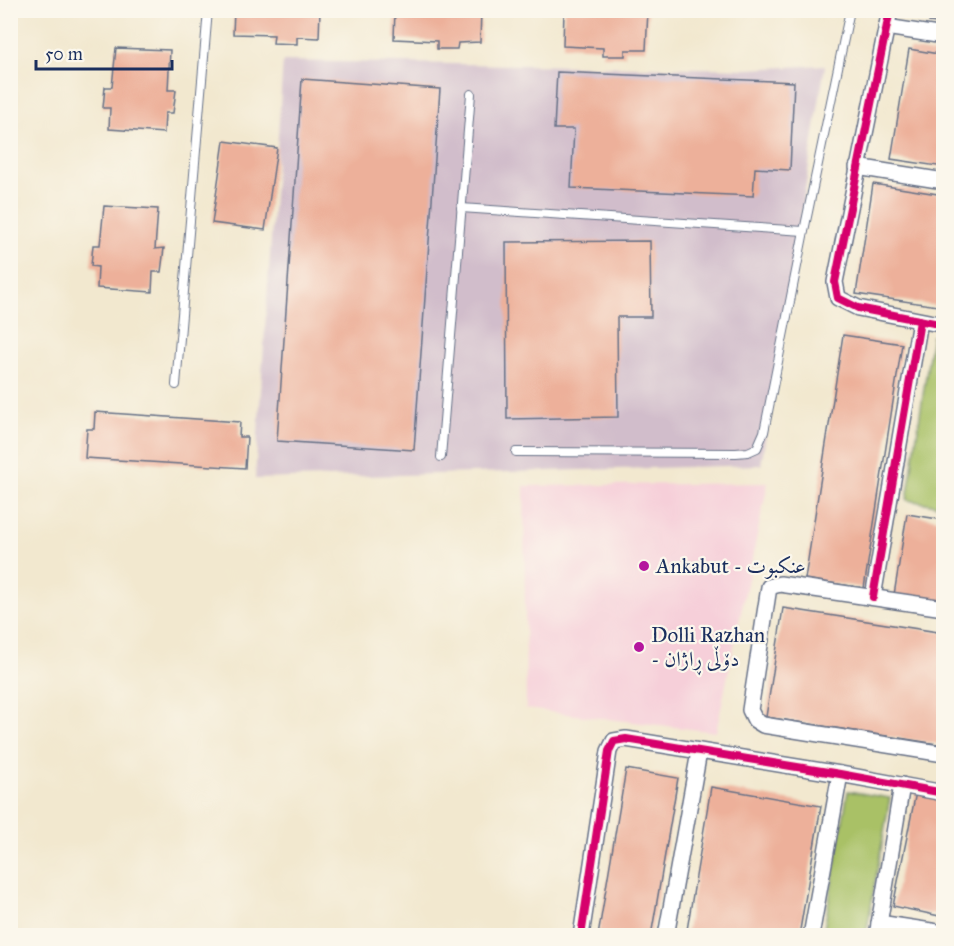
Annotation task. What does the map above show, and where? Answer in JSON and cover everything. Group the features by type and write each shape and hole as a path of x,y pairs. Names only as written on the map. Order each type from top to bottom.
{"street":[{"path":"890,10 835,282 838,298 858,308 944,325"},
{"path":"886,27 944,36"},
{"path":"857,167 944,181"},
{"path":"873,597 920,321"},
{"path":"944,608 780,584 769,587 750,710 754,720 764,725 944,754"},
{"path":"581,936 609,751 614,741 626,739 944,793"},
{"path":"666,936 699,752"},
{"path":"811,936 840,774"},
{"path":"902,785 878,929 944,933"}],"lane":[{"path":"176,385 208,10"},
{"path":"516,452 736,453 748,452 757,448 764,432 850,10"},
{"path":"441,458 471,94"},
{"path":"461,208 804,231"}],"shaded area":[{"path":"283,61 749,69 825,65 761,465 255,479"},
{"path":"768,483 716,732 526,709 524,486"}],"green space":[{"path":"932,336 943,338 943,506 907,500"},
{"path":"848,791 890,798 866,935 823,935"}],"building":[{"path":"234,10 320,10 319,38 297,37 297,44 273,43 274,35 233,34"},
{"path":"395,10 481,10 480,42 458,43 457,49 437,49 437,41 394,39"},
{"path":"564,10 648,10 646,50 625,50 625,56 603,56 603,48 563,46"},
{"path":"930,10 944,10 944,24 929,22"},
{"path":"116,48 170,50 168,90 176,90 173,113 165,113 164,133 109,129 110,108 103,108 105,87 112,87"},
{"path":"909,49 944,55 944,167 891,159"},
{"path":"557,72 794,82 790,170 755,168 753,196 571,188 574,129 554,129"},
{"path":"302,79 440,89 414,450 277,441"},
{"path":"224,141 277,148 265,230 212,223"},
{"path":"873,184 944,195 944,307 856,294"},
{"path":"104,206 158,209 155,249 164,248 161,272 153,272 152,292 97,288 98,267 91,266 93,245 100,245"},
{"path":"650,241 651,317 617,317 618,417 507,419 506,242"},
{"path":"843,335 902,344 864,588 805,579"},
{"path":"95,412 240,422 239,437 247,437 245,468 85,458 87,429 94,429"},
{"path":"907,514 944,520 944,603 894,595"},
{"path":"783,608 944,633 944,745 766,717"},
{"path":"626,769 678,778 651,936 598,936"},
{"path":"711,787 821,806 799,936 686,936"},
{"path":"916,792 944,797 944,917 893,906"}],"cycle path":[{"path":"890,10 835,282 838,298 858,308 944,325"},
{"path":"873,597 920,321"},
{"path":"581,936 609,751 614,741 626,739 944,793"}],"place":[{"name":"Ankabut - عنکبوت","path":"644,566"},
{"name":"Dolli Razhan - دۆڵی ڕاژان","path":"639,647"}]}
